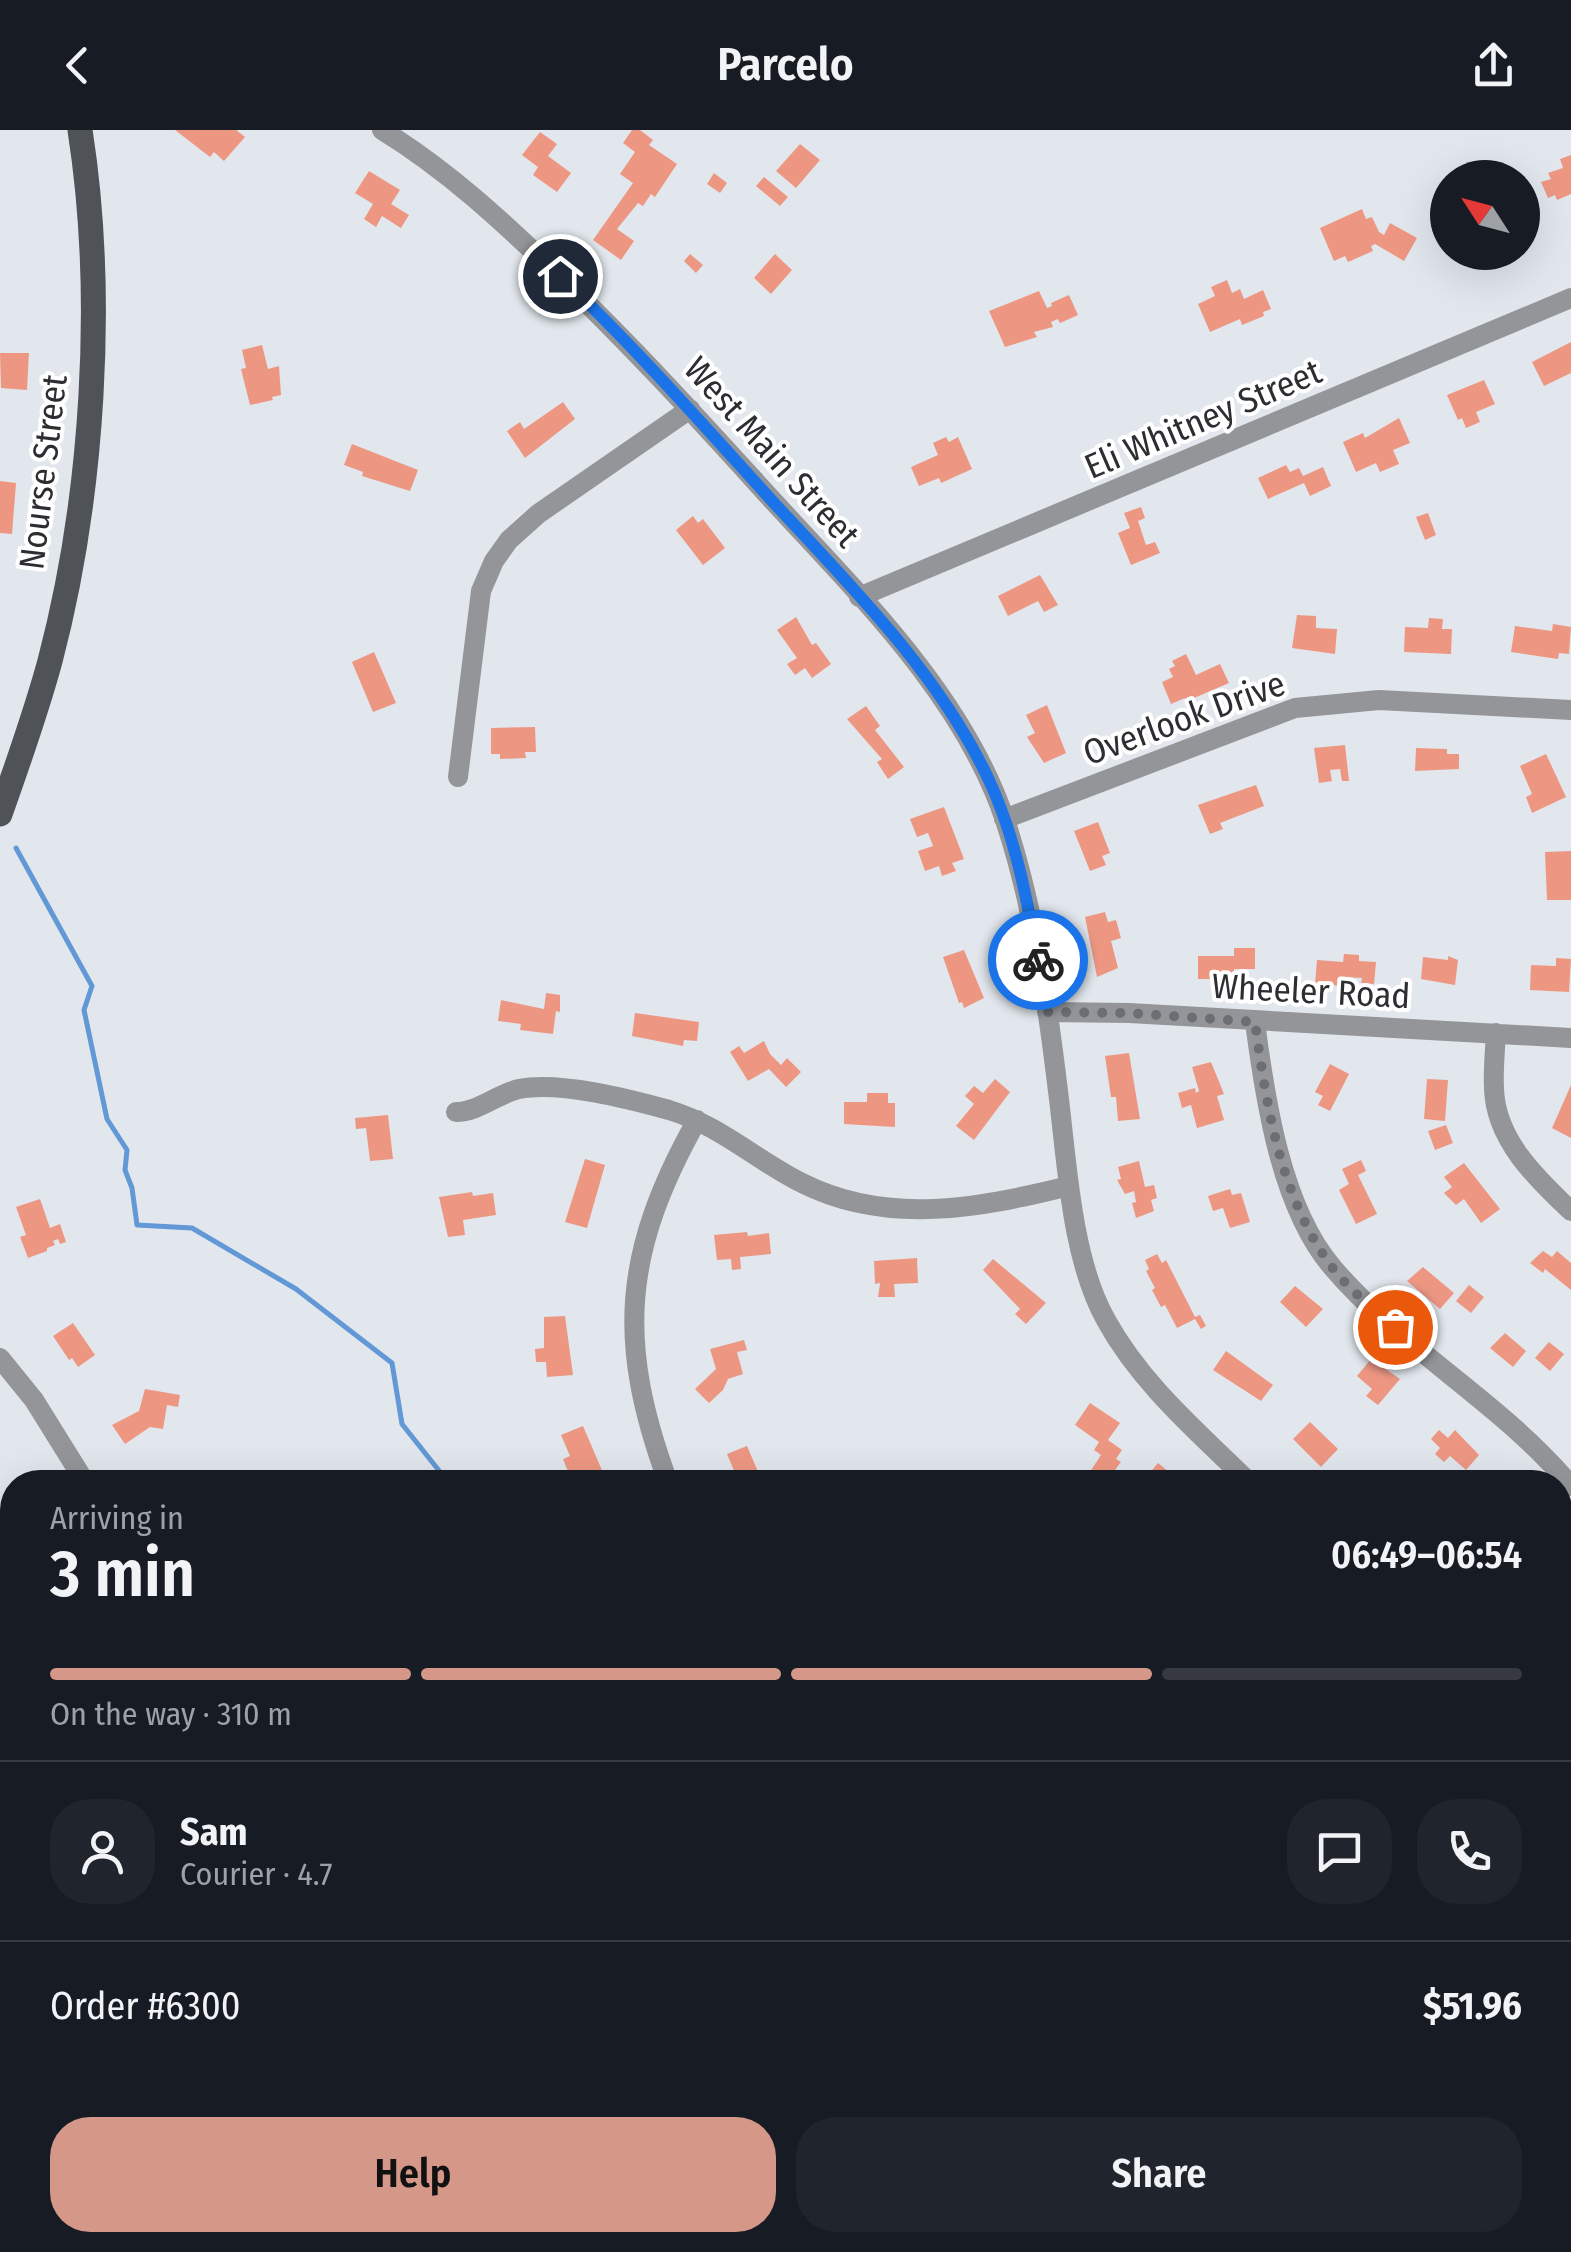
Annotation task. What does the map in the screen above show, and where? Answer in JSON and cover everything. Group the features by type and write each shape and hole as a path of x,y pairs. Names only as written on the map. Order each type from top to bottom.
{"main road":[{"name":"Nourse Street","path":"0,814 50,659 83,472 92,360 92,290 80,130"}],"street":[{"name":"West Main Street","path":"382,130 427,159 490,209 607,321 859,597 952,711 990,781 1026,895 1047,1012 1069,1186 1090,1282 1115,1336 1165,1398 1238,1470"},
{"name":"Eli Whitney Street","path":"859,597 1571,298"},
{"path":"458,777 481,590 494,562 509,540 538,514 690,409"},
{"name":"Overlook Drive","path":"1004,819 1295,708 1379,700 1571,710"},
{"name":"Wheeler Road","path":"1047,1012 1129,1013 1571,1038"},
{"path":"1255,1022 1263,1080 1288,1180 1313,1240 1332,1267 1372,1308 1557,1470"},
{"path":"1496,1033 1494,1090 1510,1142 1525,1164 1571,1211"},
{"path":"456,1112 467,1112 519,1089 548,1088 638,1103 697,1120 802,1183 846,1200 885,1208 938,1210 1069,1186"},
{"path":"664,1470 637,1380 634,1316 650,1220 666,1178 697,1120"},
{"path":"0,1358 34,1400 78,1470"}],"building":[{"path":"175,130 236,130 245,137 224,161 214,152 210,157"},
{"path":"632,130 640,130 653,140 649,145 677,164 655,197 651,194 643,206 638,203 617,229 634,241 621,260 593,240 633,183 620,174 635,152 623,143"},
{"path":"540,132 557,144 548,156 571,173 557,192 533,175 538,167 522,155"},
{"path":"800,144 820,160 796,188 776,171"},
{"path":"1571,155 1571,194 1557,200 1555,195 1548,198 1541,182 1551,179 1548,173 1563,168 1560,159"},
{"path":"369,171 400,190 391,204 409,215 401,228 382,216 376,227 364,219 373,204 355,193"},
{"path":"714,173 727,183 720,193 707,184"},
{"path":"764,177 788,197 780,206 756,186"},
{"path":"1362,209 1366,219 1372,217 1384,235 1390,223 1417,238 1404,261 1375,244 1371,246 1373,251 1348,262 1345,256 1334,261 1320,228"},
{"path":"690,254 703,265 696,273 684,261"},
{"path":"775,254 792,270 771,294 754,278"},
{"path":"1227,280 1232,293 1240,289 1244,299 1263,290 1271,309 1242,325 1240,319 1210,332 1198,304 1215,296 1211,287"},
{"path":"1039,291 1047,308 1069,295 1078,315 1060,323 1058,319 1051,322 1053,327 1034,332 1037,337 1005,347 989,311"},
{"path":"1571,342 1571,373 1544,386 1532,362"},
{"path":"262,345 268,369 279,366 281,395 250,405 241,369 246,368 242,350"},
{"path":"0,353 29,353 27,390 1,388"},
{"path":"1484,380 1495,404 1476,412 1480,422 1466,428 1447,395"},
{"path":"563,402 575,419 525,458 507,431 520,422 524,429"},
{"path":"1399,418 1410,443 1393,450 1399,464 1380,472 1376,463 1356,472 1343,442 1363,433 1365,438"},
{"path":"946,437 949,442 958,437 972,469 941,483 939,478 919,486 911,467 938,455 933,443"},
{"path":"352,444 418,470 410,491 362,476 363,472 344,465"},
{"path":"1286,465 1290,472 1299,468 1303,476 1323,467 1331,486 1310,496 1304,483 1268,499 1258,478"},
{"path":"0,481 16,483 12,534 0,533"},
{"path":"1141,507 1145,518 1138,521 1146,545 1155,542 1160,553 1131,565 1118,533 1130,528 1124,513"},
{"path":"1428,513 1436,535 1425,540 1416,517"},
{"path":"693,516 698,523 703,519 725,548 703,565 676,530"},
{"path":"1040,575 1058,605 1044,612 1038,601 1008,616 998,596"},
{"path":"1297,615 1316,616 1316,628 1337,629 1335,654 1292,648"},
{"path":"796,617 812,645 816,643 831,664 812,678 805,668 795,675 787,664 797,658 777,630"},
{"path":"1429,618 1443,619 1442,629 1452,629 1451,654 1404,652 1405,627 1428,628"},
{"path":"1553,624 1571,627 1569,654 1559,653 1558,659 1511,652 1515,626 1552,631"},
{"path":"374,652 396,703 373,712 352,662"},
{"path":"1186,654 1196,675 1220,664 1229,683 1171,704 1162,682 1173,677 1169,669 1175,666 1172,661"},
{"path":"1047,705 1066,753 1044,763 1027,737 1035,733 1026,715"},
{"path":"866,706 880,726 875,730 904,767 888,779 877,762 882,759 847,719"},
{"path":"535,727 536,752 525,752 526,758 500,759 500,754 491,754 491,728"},
{"path":"1345,745 1349,781 1342,781 1340,769 1330,770 1332,781 1319,783 1314,748"},
{"path":"1416,748 1447,749 1447,754 1459,754 1459,769 1415,771"},
{"path":"1546,754 1566,797 1532,813 1526,797 1532,794 1520,766"},
{"path":"1256,785 1264,806 1220,823 1223,829 1210,834 1198,805"},
{"path":"944,807 964,859 952,863 956,871 942,876 939,866 925,871 918,851 933,846 928,833 917,837 910,819"},
{"path":"1098,822 1110,853 1102,856 1106,865 1090,871 1074,831"},
{"path":"1571,851 1571,900 1547,900 1545,852"},
{"path":"1105,912 1108,922 1116,920 1121,938 1111,941 1118,968 1097,977 1085,917"},
{"path":"1234,948 1255,948 1255,969 1234,969 1234,979 1198,979 1198,956 1234,956"},
{"path":"964,950 984,998 964,1008 943,957"},
{"path":"1344,954 1359,955 1359,961 1376,962 1374,984 1361,983 1362,978 1344,977 1343,986 1315,984 1317,960 1343,962"},
{"path":"1448,956 1458,960 1455,985 1421,979 1423,957 1448,960"},
{"path":"1556,958 1571,959 1569,992 1530,990 1531,965 1556,966"},
{"path":"546,993 560,995 560,1012 556,1011 553,1034 520,1030 521,1024 498,1021 501,1000 544,1009"},
{"path":"635,1013 699,1022 697,1041 684,1040 683,1046 632,1036"},
{"path":"764,1041 781,1065 787,1058 801,1072 786,1087 769,1069 748,1081 730,1052 739,1046 744,1053"},
{"path":"1129,1053 1140,1119 1118,1121 1105,1056"},
{"path":"1211,1062 1224,1094 1217,1096 1224,1120 1197,1128 1191,1105 1182,1108 1178,1093 1195,1088 1196,1093 1199,1091 1192,1067"},
{"path":"1330,1064 1349,1074 1330,1111 1318,1105 1323,1096 1315,1092"},
{"path":"995,1079 1010,1092 974,1140 956,1126 974,1104 965,1096 974,1086 983,1093"},
{"path":"1427,1079 1448,1080 1445,1121 1424,1119"},
{"path":"1571,1085 1571,1138 1552,1128"},
{"path":"867,1093 888,1093 888,1103 895,1103 895,1127 844,1124 844,1102 867,1102"},
{"path":"388,1115 393,1159 370,1161 366,1128 356,1129 355,1118"},
{"path":"1446,1125 1453,1143 1435,1150 1428,1131"},
{"path":"585,1159 605,1165 587,1228 565,1222"},
{"path":"1361,1160 1366,1171 1358,1175 1377,1214 1356,1224 1339,1190 1349,1184 1342,1169"},
{"path":"1139,1161 1145,1187 1154,1185 1157,1198 1151,1200 1154,1211 1136,1218 1134,1191 1125,1194 1117,1180 1121,1179 1118,1167"},
{"path":"1464,1163 1500,1209 1481,1223 1464,1199 1456,1205 1444,1193 1452,1187 1444,1177"},
{"path":"1230,1189 1232,1195 1241,1193 1250,1222 1230,1228 1223,1208 1213,1211 1208,1196"},
{"path":"472,1192 473,1196 493,1193 496,1215 463,1220 465,1235 448,1237 439,1197"},
{"path":"40,1199 50,1228 60,1224 66,1242 53,1241 55,1245 47,1251 28,1258 20,1237 26,1235 16,1207"},
{"path":"747,1232 748,1236 769,1233 771,1254 740,1257 741,1269 732,1270 731,1259 717,1260 714,1235"},
{"path":"1543,1251 1552,1257 1557,1251 1571,1263 1571,1290 1545,1269 1543,1273 1530,1263"},
{"path":"1157,1254 1162,1263 1166,1260 1195,1317 1200,1315 1206,1326 1201,1329 1195,1319 1177,1328 1165,1305 1161,1307 1152,1290 1155,1288 1145,1260"},
{"path":"917,1258 918,1283 894,1284 895,1297 878,1297 880,1283 875,1284 874,1261"},
{"path":"993,1259 1046,1303 1026,1324 1015,1314 1020,1309 983,1270"},
{"path":"1423,1267 1454,1293 1440,1309 1407,1281"},
{"path":"1469,1285 1484,1297 1471,1313 1456,1301"},
{"path":"1295,1286 1323,1309 1306,1327 1280,1302"},
{"path":"565,1316 573,1375 547,1377 546,1362 536,1362 535,1349 544,1348 544,1317"},
{"path":"73,1323 95,1355 78,1367 53,1336"},
{"path":"1505,1333 1526,1351 1513,1367 1490,1348"},
{"path":"744,1340 747,1350 737,1352 743,1374 728,1379 709,1403 695,1389 716,1369 710,1349"},
{"path":"1549,1342 1564,1354 1550,1371 1535,1358"},
{"path":"1226,1351 1273,1385 1261,1401 1213,1370"},
{"path":"1371,1359 1400,1379 1378,1405 1366,1396 1372,1389 1357,1376"},
{"path":"145,1389 180,1395 178,1407 167,1405 163,1429 150,1427 125,1444 112,1425 139,1411"},
{"path":"1090,1403 1120,1423 1108,1440 1122,1450 1116,1459 1121,1462 1115,1470 1091,1470 1101,1455 1094,1450 1099,1442 1075,1425"},
{"path":"1310,1422 1338,1449 1321,1467 1293,1439"},
{"path":"583,1426 602,1470 568,1470 563,1459 570,1456 561,1435"},
{"path":"1439,1430 1448,1438 1455,1430 1479,1455 1466,1470 1450,1456 1444,1462 1435,1454 1440,1448 1431,1439"},
{"path":"747,1446 757,1470 734,1470 727,1454"}],"waterway":[{"path":"16,848 92,986 84,1010 107,1119 127,1150 125,1170 132,1188 137,1225 192,1228 296,1289 392,1363 402,1424 438,1470"}],"way so far":[{"path":"1038,960 1047,1012 1255,1022 1277,1140 1288,1180 1313,1240 1332,1267 1395,1327"}],"route":[{"path":"560,276 676,394 824,556 952,711 990,781 1004,819 1021,876 1038,960"}]}
